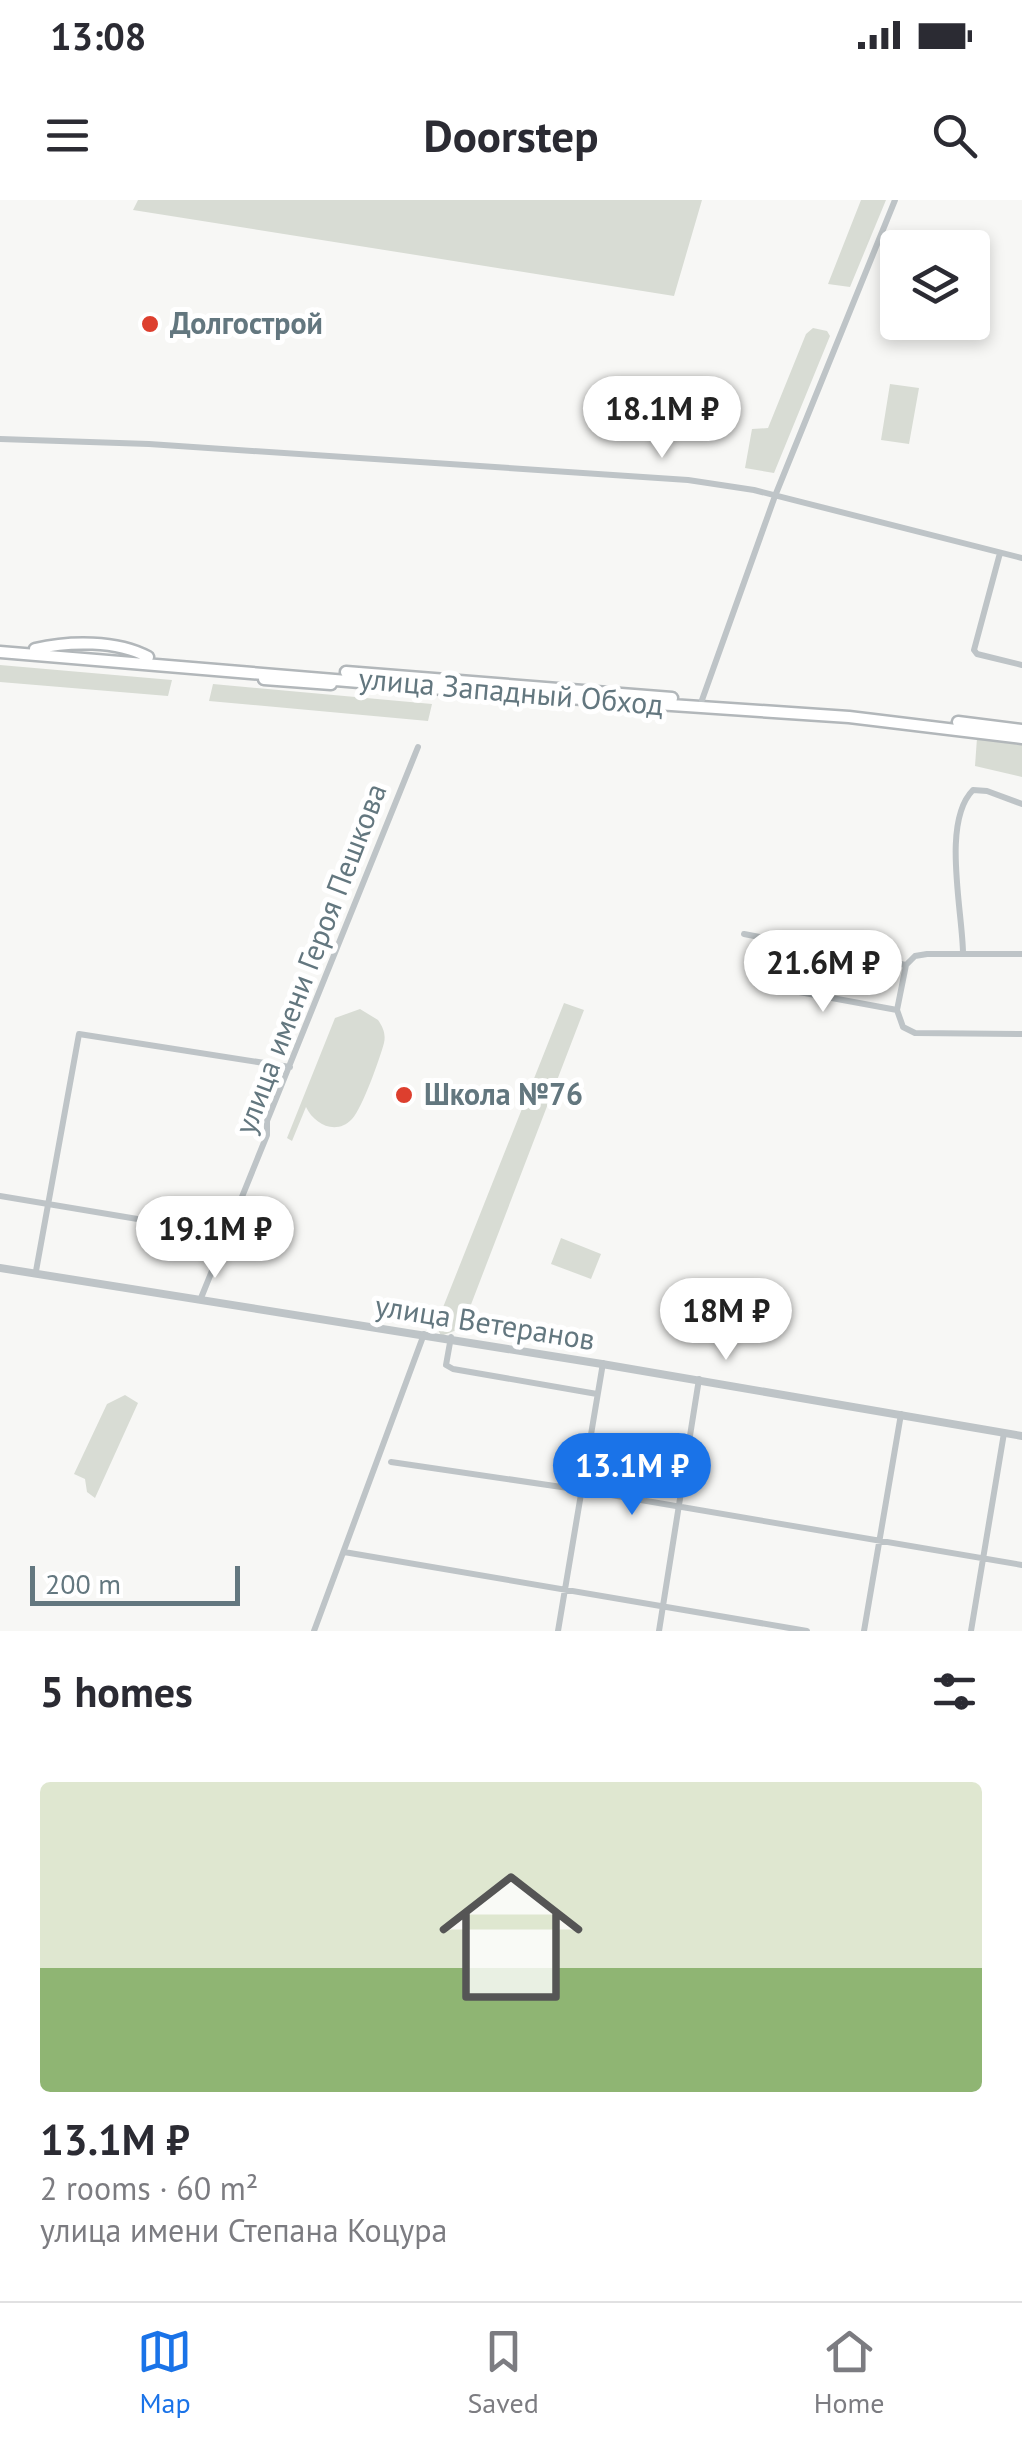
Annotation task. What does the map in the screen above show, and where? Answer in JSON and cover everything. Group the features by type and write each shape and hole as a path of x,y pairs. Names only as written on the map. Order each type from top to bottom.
{"highway":[{"name":"улица Западный Обход","path":"0,649 702,700 1022,730"},
{"name":"улица Западный Обход","path":"0,649 393,684 849,716 1022,738"}],"street":[{"path":"702,700 774,496 895,200"},
{"path":"0,439 688,480 774,496 1022,558"},
{"path":"1000,552 974,650 1022,665"},
{"name":"улица имени Героя Пешкова","path":"201,1298 418,748"},
{"path":"963,954 963,922 954,888 956,842 966,797 973,790 987,791 1022,804"},
{"path":"744,934 906,965"},
{"path":"1022,954 914,956 906,965 897,1010 903,1027 914,1034 1022,1034"},
{"path":"756,984 897,1010"},
{"path":"36,1271 79,1034 290,1068"},
{"path":"0,1196 227,1234"},
{"name":"улица Ветеранов","path":"0,1266 1022,1434"},
{"name":"улица Ветеранов","path":"0,1266 423,1334"},
{"path":"314,1631 423,1334"},
{"path":"450,1339 446,1365 453,1369 597,1394"},
{"path":"558,1631 602,1363"},
{"path":"659,1631 699,1379"},
{"name":"улица Ветеранов","path":"699,1379 1022,1434"},
{"path":"864,1631 901,1414"},
{"path":"971,1631 1004,1433"},
{"path":"391,1462 582,1490 1022,1565"},
{"path":"344,1552 807,1631"}],"shaded area":[{"path":"138,200 702,200 674,296 133,210"},
{"path":"861,200 886,200 850,287 828,284"},
{"path":"813,328 827,331 830,336 774,473 745,468 752,429 768,428 806,334"},
{"path":"890,384 919,388 909,444 881,440"},
{"path":"0,665 172,680 168,696 0,682"},
{"path":"213,684 432,704 428,721 209,701"},
{"path":"977,738 1022,745 1022,777 975,766"},
{"path":"564,1003 584,1010 462,1328 441,1336 436,1325"},
{"path":"360,1009 378,1020 385,1037 361,1105 352,1119 339,1127 320,1123 306,1107 292,1141 287,1138 335,1018"},
{"path":"561,1238 601,1254 591,1279 551,1264"},
{"path":"125,1395 138,1403 95,1498 87,1492 85,1479 74,1474 107,1404"}],"place":[{"name":"Долгострой","path":"150,324"},
{"name":"Школа №76","path":"404,1095"}]}
